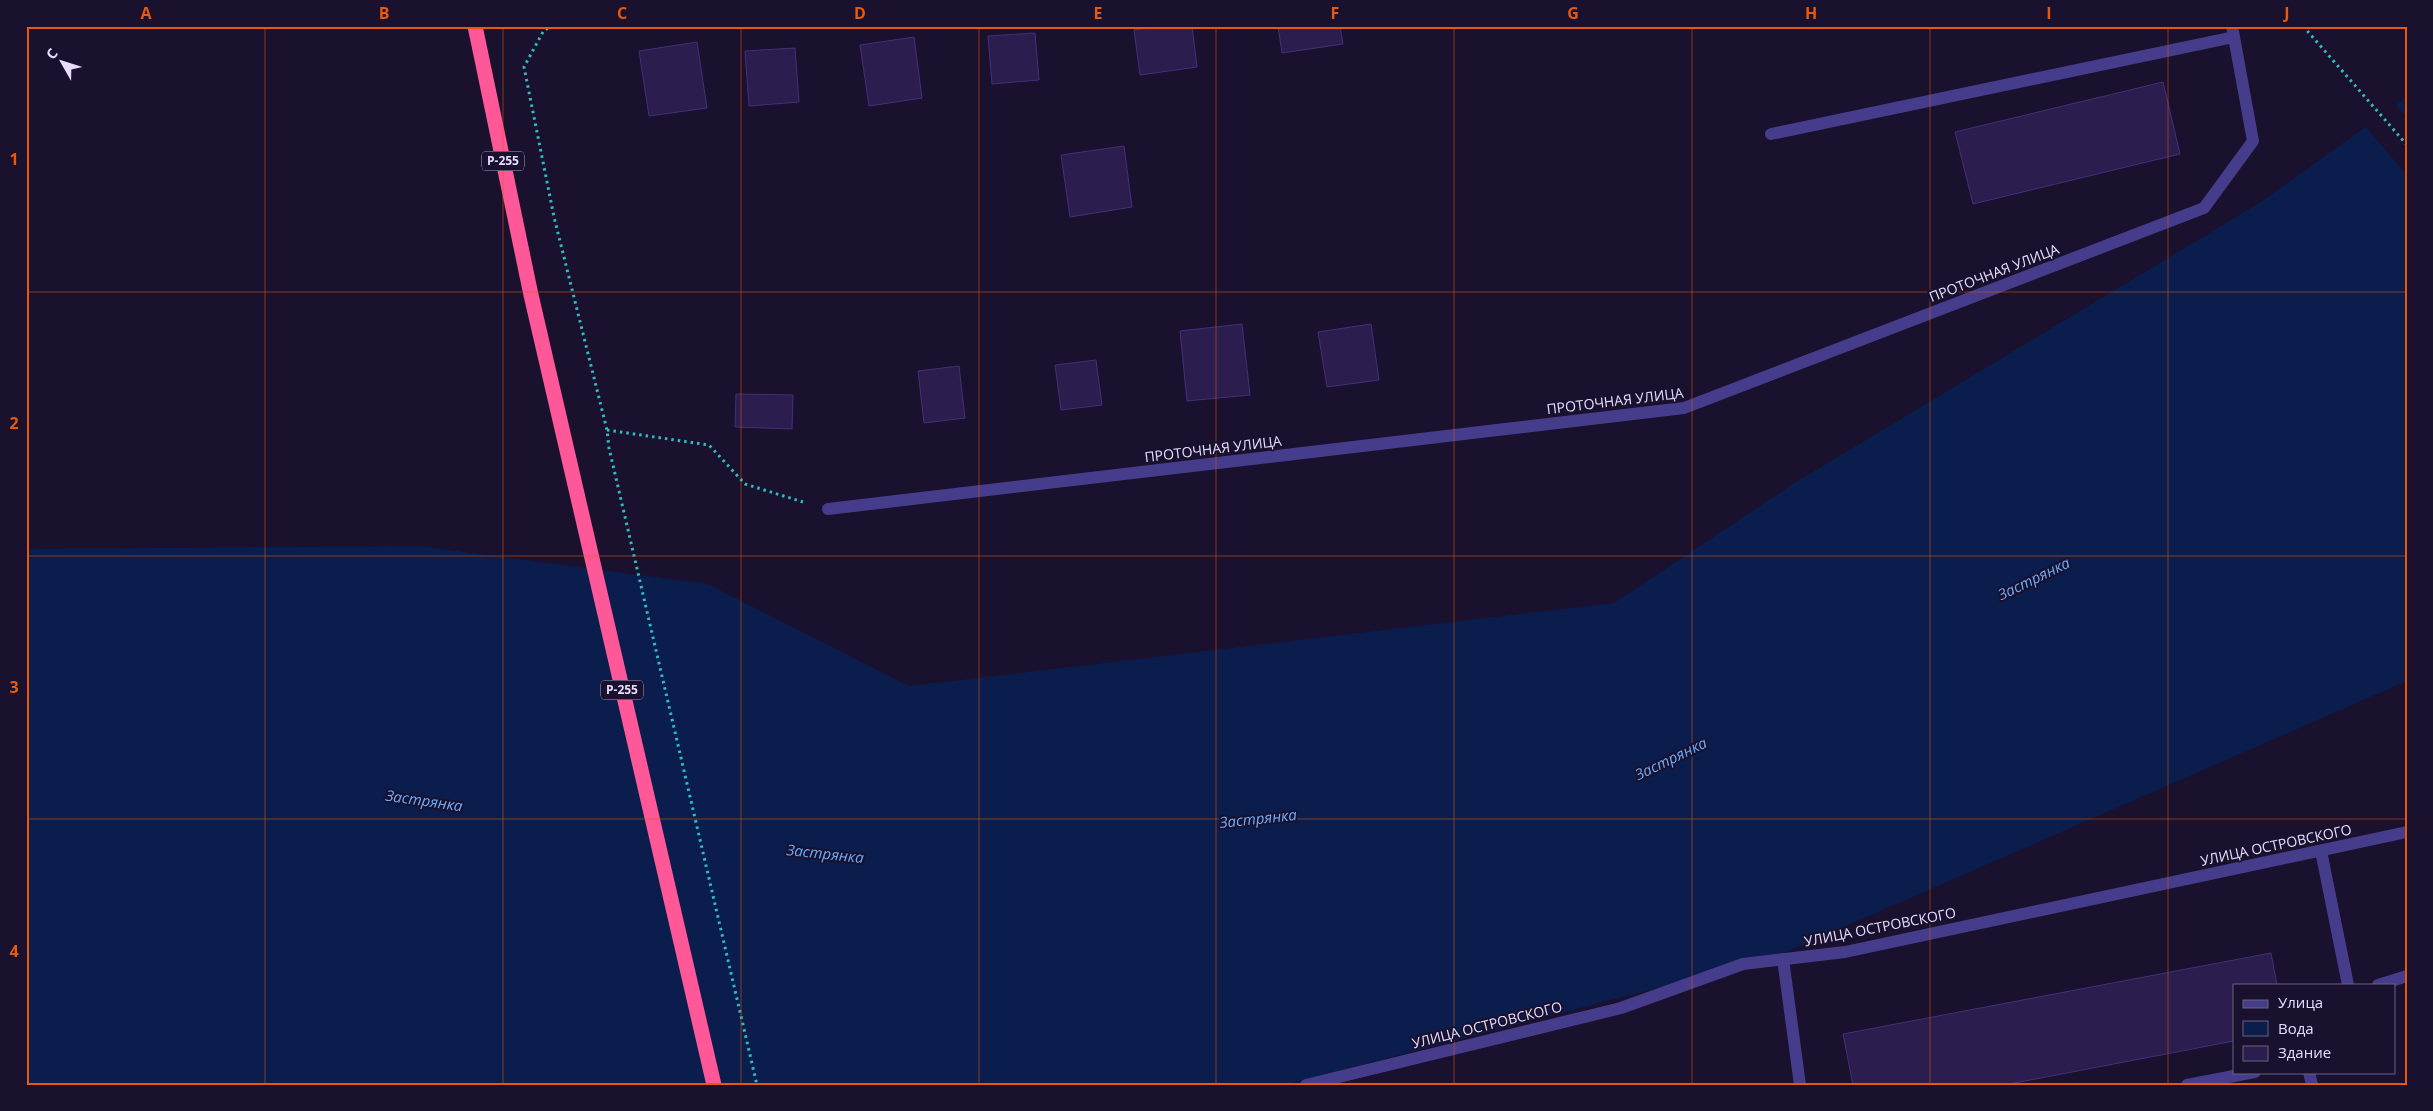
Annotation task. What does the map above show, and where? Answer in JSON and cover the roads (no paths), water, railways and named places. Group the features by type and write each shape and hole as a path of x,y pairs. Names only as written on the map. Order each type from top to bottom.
{"highway":[{"name":"Р-255","path":"475,26 531,295 714,1085"}],"street":[{"path":"1771,134 2233,32"},
{"name":"ПРОТОЧНАЯ УЛИЦА","path":"828,509 1684,408 2204,208 2253,141 2233,32"},
{"name":"УЛИЦА ОСТРОВСКОГО","path":"1306,1085 1621,1008 1743,964 1845,952 2407,832"},
{"path":"2321,850 2348,984"},
{"path":"1783,960 1800,1085"},
{"path":"2381,984 2407,976"},
{"path":"2187,1085 2245,1074"}],"water":[{"name":"Застрянка","path":"2407,97 2407,681 1773,958 1284,1085 26,1085 26,549 419,546 708,584 909,686 1614,603 1796,482 2261,202"}]}
